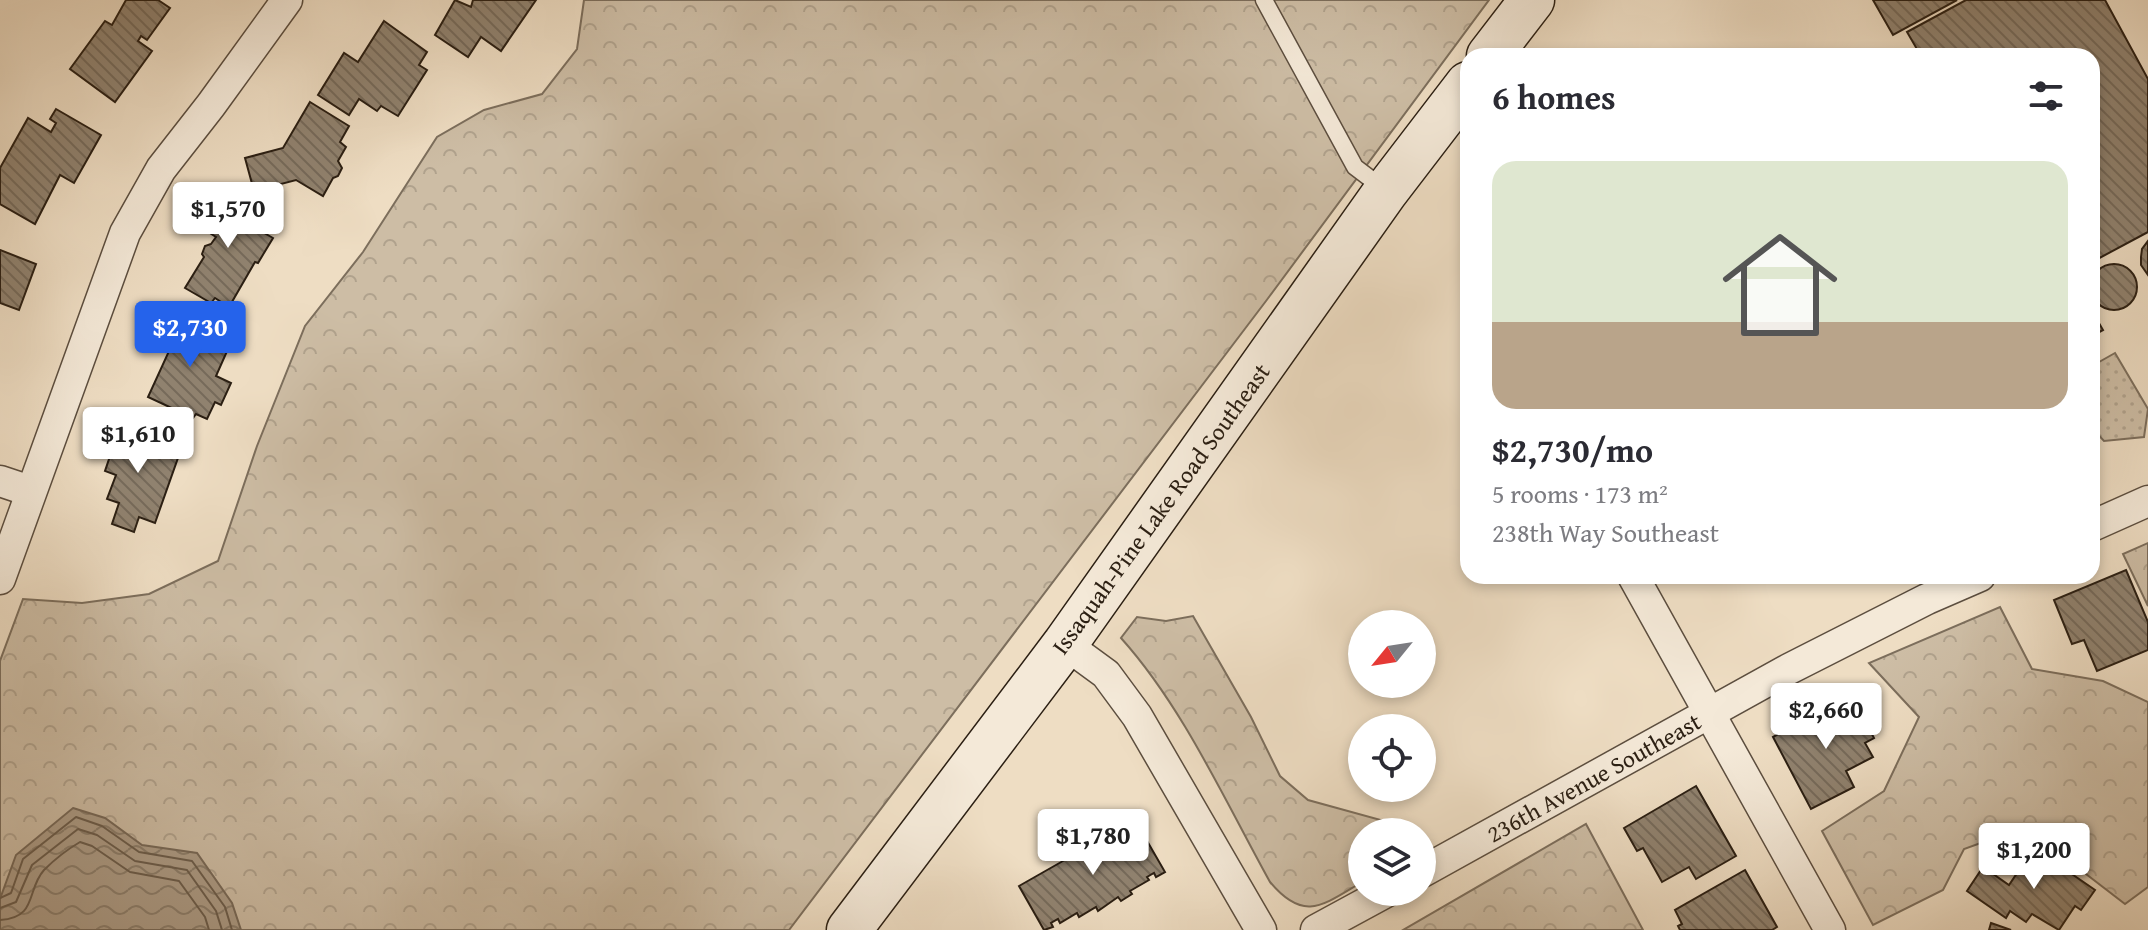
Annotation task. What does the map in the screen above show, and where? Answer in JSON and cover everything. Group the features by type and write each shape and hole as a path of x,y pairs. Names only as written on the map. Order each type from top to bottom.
{"main road":[{"path":"1495,48 1532,0"},
{"name":"Issaquah-Pine Lake Road Southeast","path":"849,930 1065,644 1386,191 1460,94"}],"street":[{"path":"0,579 125,233 161,169 287,0"},
{"path":"0,481 30,491"},
{"path":"2100,522 2148,501"},
{"path":"1637,584 1830,930"},
{"name":"236th Avenue Southeast","path":"1436,864 1803,662 1962,584"},
{"path":"1065,644 1106,674 1137,716 1261,930"},
{"path":"1316,930 1360,906"}],"lane":[{"path":"1264,0 1355,167 1386,191"}],"green space":[{"path":"584,0 1489,0 1266,301 789,930 0,930 0,661 23,599 82,603 149,594 218,561 257,446 305,326 363,252 437,137 484,110 542,94 577,49"},
{"path":"2115,353 2148,409 2144,437 2104,441 2100,437 2100,361"},
{"path":"2148,543 2148,606 2123,554"},
{"path":"2000,607 2032,669 2103,681 2148,702 2148,887 2125,904 2025,827 1964,849 1943,890 1873,925 1822,831 1884,791 1919,717 1869,663"},
{"path":"1193,616 1251,717 1280,776 1308,800 1373,818 1348,818 1348,890 1325,903 1304,906 1293,903 1270,882 1184,724 1121,638 1137,617 1166,621"},
{"path":"1586,824 1643,930 1403,930"}],"water":[{"path":"73,808 105,818 142,845 197,853 232,903 241,930 0,930 0,899 16,855"}],"building":[{"path":"126,0 158,0 170,8 147,40 141,36 138,41 152,51 115,102 70,69 105,21 112,25"},
{"path":"455,0 471,7 473,0 536,0 501,51 481,37 468,57 435,35"},
{"path":"1873,0 1957,0 1893,35"},
{"path":"1966,0 2105,0 2148,79 2148,232 2100,258 2100,48 1916,48 1907,32"},
{"path":"384,21 427,52 419,65 427,70 398,116 381,106 377,111 359,99 349,115 318,95 344,53 358,62"},
{"path":"310,102 349,126 340,142 346,147 338,161 342,168 338,176 333,178 323,196 296,180 254,191 245,158 283,148"},
{"path":"56,109 101,135 74,183 60,175 35,224 0,204 0,168 28,118 51,132 56,123 50,119"},
{"path":"225,187 255,205 245,222 273,238 229,307 215,298 211,303 185,288 204,257 205,246 216,237 202,228"},
{"path":"2148,241 2148,275 2141,265 2141,257"},
{"path":"0,250 36,264 19,310 0,303"},
{"path":"2114,264 2123,266 2135,278 2137,287 2130,303 2114,310 2100,304 2100,270"},
{"path":"173,309 204,323 198,336 228,349 216,376 231,383 221,405 215,402 207,419 196,414 193,418 148,397 170,349 158,343"},
{"path":"123,418 154,430 149,444 179,455 155,523 139,517 134,532 112,524 119,503 107,499 116,475 105,471"},
{"path":"2126,570 2148,622 2148,650 2097,671 2084,640 2072,644 2054,600 2092,584 2100,584 2100,581"},
{"path":"1845,698 1855,718 1862,715 1874,738 1865,743 1873,757 1846,771 1854,787 1811,809 1773,737"},
{"path":"1696,786 1736,856 1696,879 1689,867 1662,882 1643,848 1637,851 1624,828"},
{"path":"1135,820 1165,872 1156,877 1154,873 1147,877 1149,880 1130,891 1132,894 1121,901 1118,897 1098,911 1096,907 1079,917 1077,913 1060,923 1058,919 1051,923 1053,927 1044,930 1019,886"},
{"path":"2034,848 2095,890 2081,910 2075,906 2059,930 2032,914 2026,922 2010,911 2006,918 1967,891 1983,867 2009,885"},
{"path":"1745,870 1777,927 1772,930 1680,930 1678,926 1682,924 1675,910"},
{"path":"1991,923 2011,930 1989,930"}]}
